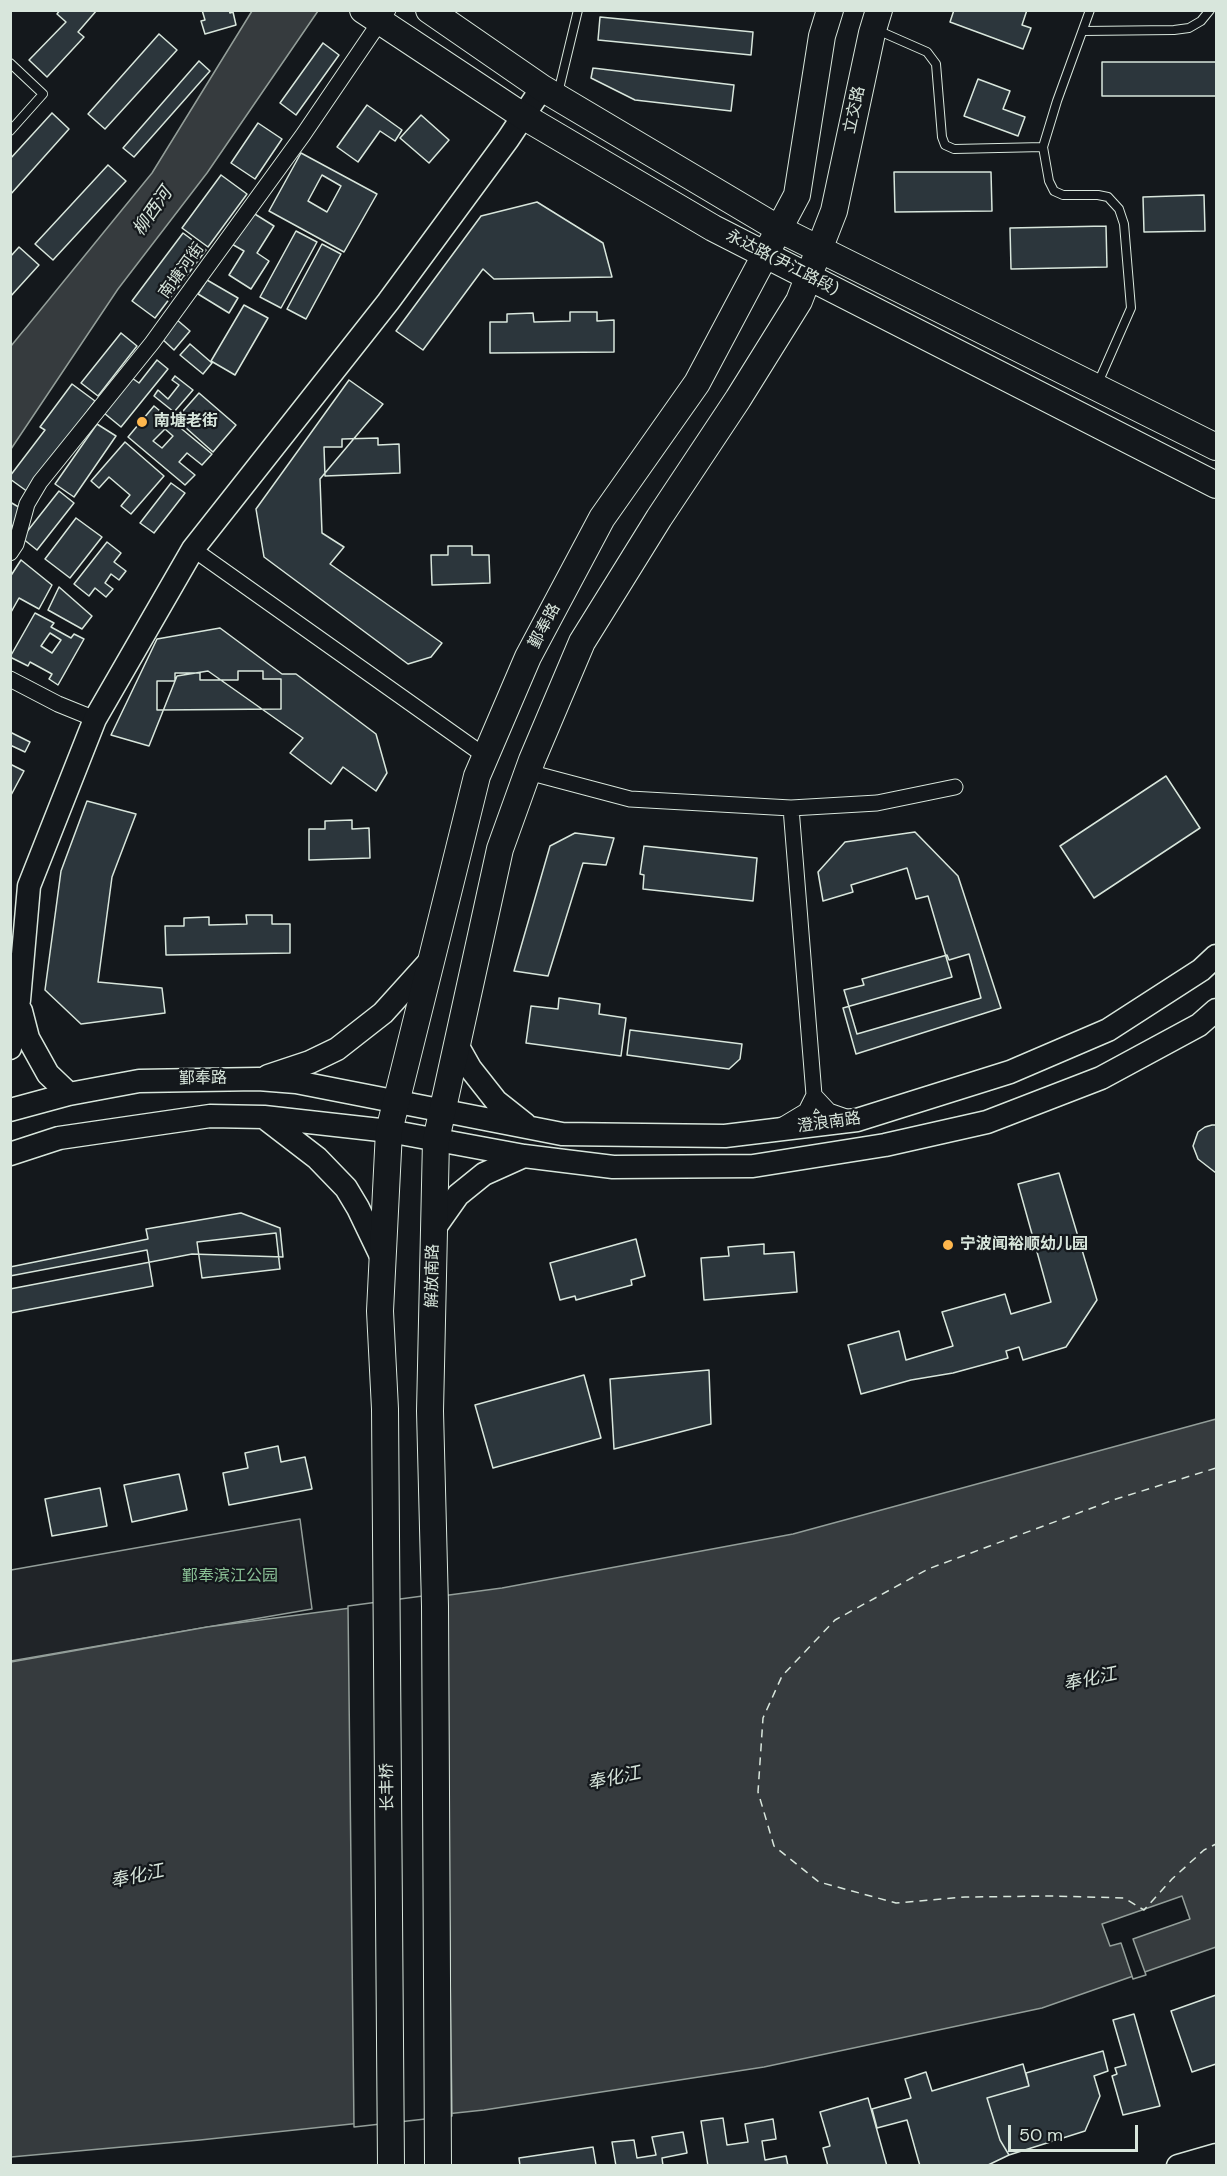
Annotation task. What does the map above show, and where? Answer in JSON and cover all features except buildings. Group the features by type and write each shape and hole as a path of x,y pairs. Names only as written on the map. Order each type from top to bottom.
{"main road":[{"name":"永达路(尹江路段)","path":"429,10 549,93 779,229 1216,447"},
{"name":"鄞奉路","path":"382,1260 389,1131 477,776 528,657 603,518 697,383 797,195 822,36 830,10"},
{"name":"永达路(尹江路段)","path":"374,13 523,116 713,228 1216,485"},
{"name":"立交路","path":"819,249 834,211 877,19"},
{"path":"10,1048 19,1000 29,886 95,719 193,549 388,302 523,116 549,93"},
{"path":"10,1154 58,1138 210,1116 264,1117 389,1131 436,1140 500,849 528,772 582,642 799,301 819,249"},
{"name":"澄浪南路","path":"442,1109 562,1134 725,1136 857,1120 1010,1072 1108,1030 1201,970 1216,956"},
{"path":"258,1079 310,1062 337,1049 382,1013 430,961"},
{"path":"19,1000 27,1038 48,1074 69,1094"},
{"name":"澄浪南路","path":"436,1140 524,1156 613,1167 753,1166 885,1145 987,1122 1101,1078 1199,1024 1216,1010"},
{"path":"457,1046 470,1068 496,1101 529,1127"},
{"name":"鄞奉路","path":"10,1110 69,1094 139,1081 258,1079 296,1082 442,1109"},
{"path":"264,1117 317,1158 346,1188 382,1260"},
{"name":"解放南路","path":"436,1140 430,1411 435,1606 438,2166"},
{"path":"434,1229 458,1195 484,1174 524,1156"},
{"name":"长丰桥","path":"382,1260 380,1311 385,1409 391,2166"}],"street":[{"name":"南塘河街","path":"10,553 16,544 27,504 40,482 152,343 303,135 374,13"},
{"path":"193,549 485,756"},
{"path":"12,683 95,719"},
{"path":"528,772 630,799 791,808 877,803 955,787"},
{"path":"774,1130 807,1111 814,1095 791,808"},
{"path":"814,1095 829,1111 857,1120"}],"lane":[{"path":"549,93 578,10"},
{"path":"1090,10 1043,147 1049,182 1054,190 1063,195 1108,197 1119,209 1124,224 1131,308 1096,387"},
{"path":"1083,31 1189,28 1200,21 1210,10"},
{"path":"877,19 927,52 936,64 942,137 945,145 954,149 1043,147"},
{"path":"10,63 43,94 10,131"}],"green space":[{"name":"鄞奉滨江公园","path":"300,1519 312,1609 11,1661 11,1570"}],"water":[{"name":"柳西河","path":"252,11 318,11 207,173 118,289 11,449 11,346 152,173"},
{"name":"奉化江","path":"1216,1419 1216,1947 1042,2008 764,2067 484,2110 11,2157 11,1662 207,1627 502,1588 793,1534"}],"pier":[{"path":"445,1593 452,2116 354,2127 348,1606"},
{"path":"1182,1896 1190,1919 1133,1939 1146,1975 1133,1979 1121,1943 1110,1946 1102,1924"}],"ferry route":[{"path":"1216,1468 1116,1499 928,1569 835,1620 782,1676 763,1718 758,1792 774,1846 819,1882 896,1903 965,1897 1054,1896 1124,1898 1144,1910 1172,1879 1204,1850 1216,1844"}],"place":[{"name":"南塘老街","path":"142,422"},
{"name":"宁波闻裕顺幼儿园","path":"948,1245"}]}
